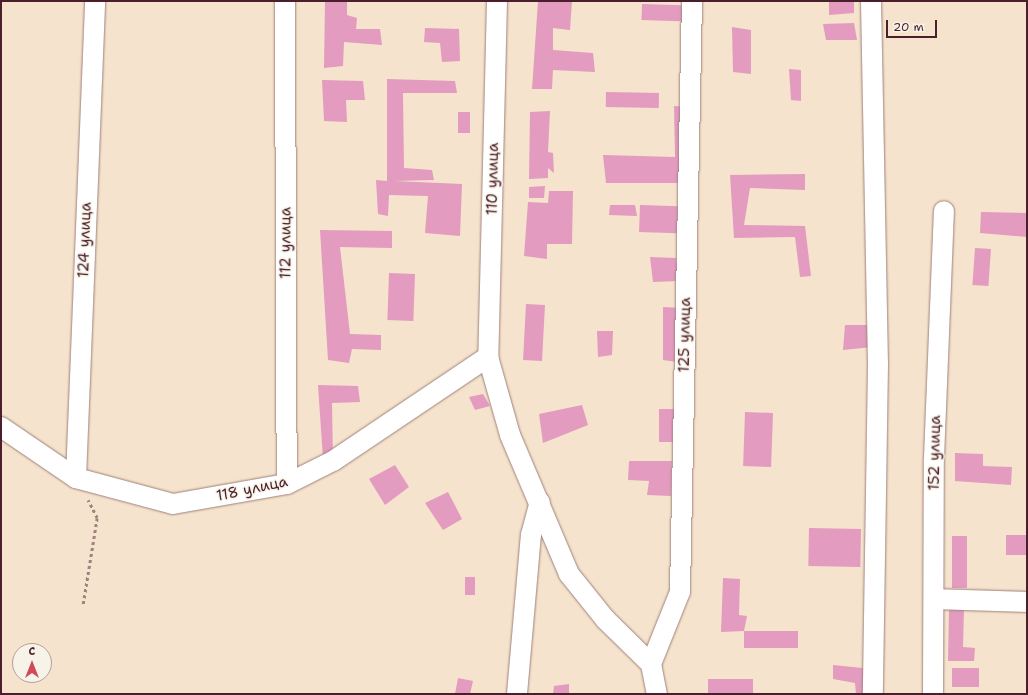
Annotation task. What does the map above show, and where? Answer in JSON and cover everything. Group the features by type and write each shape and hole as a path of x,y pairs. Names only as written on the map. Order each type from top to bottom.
{"street":[{"name":"124 улица","path":"76,478 95,1"},
{"name":"112 улица","path":"285,1 286,484"},
{"name":"110 улица","path":"497,1 488,357 510,435 540,502 568,574 605,618 651,664"},
{"name":"125 улица","path":"651,664 680,592 692,1"},
{"path":"871,1 878,364 873,694"},
{"name":"152 улица","path":"933,694 934,458 944,211"},
{"name":"118 улица","path":"1,427 76,478 173,504 286,484 333,461 488,357"},
{"path":"517,694 531,535 540,502"},
{"path":"934,599 1027,602"},
{"path":"651,664 657,694"}],"path":[{"path":"76,478 97,518 83,604"}],"building":[{"path":"325,1 347,1 347,15 357,18 356,29 380,29 382,45 344,42 343,66 324,68"},
{"path":"538,1 572,1 570,30 553,28 553,50 593,53 595,72 553,70 552,89 532,89"},
{"path":"829,1 854,1 854,13 829,15"},
{"path":"642,4 688,6 687,22 641,20"},
{"path":"854,23 857,40 826,40 823,24"},
{"path":"732,27 751,30 751,74 733,72"},
{"path":"425,28 459,29 460,61 442,62 440,43 424,42"},
{"path":"789,69 801,70 801,101 791,100"},
{"path":"387,79 455,81 457,93 403,93 404,168 432,170 434,180 394,181 462,184 460,236 425,233 428,196 389,195 388,216 378,214 376,180 387,181"},
{"path":"322,80 363,81 365,100 346,100 347,122 324,121"},
{"path":"606,92 659,93 659,108 606,107"},
{"path":"674,106 690,107 688,183 606,183 603,155 675,157"},
{"path":"550,111 548,152 553,153 554,173 548,168 548,178 529,179 530,112"},
{"path":"458,112 470,112 470,133 458,133"},
{"path":"805,174 805,190 750,188 744,225 805,226 811,276 800,277 795,237 734,238 730,175"},
{"path":"545,186 544,198 529,198 529,187"},
{"path":"549,191 573,191 572,244 547,244 547,259 524,256 528,202 548,203"},
{"path":"610,205 635,205 637,216 609,215"},
{"path":"640,205 678,206 677,233 639,232"},
{"path":"981,212 1027,213 1027,237 980,233"},
{"path":"320,230 392,231 392,248 340,247 350,334 381,335 381,350 352,349 349,363 328,360"},
{"path":"975,248 991,249 988,286 972,285"},
{"path":"650,257 676,258 679,281 653,282"},
{"path":"389,273 415,274 413,321 387,320"},
{"path":"526,304 545,305 542,361 523,360"},
{"path":"663,307 682,308 677,362 663,360"},
{"path":"845,325 873,325 872,347 843,350"},
{"path":"597,331 613,331 612,355 598,357"},
{"path":"318,385 358,386 360,402 332,403 333,461 323,459"},
{"path":"483,394 490,406 475,410 469,397"},
{"path":"582,405 588,425 543,443 539,414"},
{"path":"659,409 674,409 674,442 659,442"},
{"path":"745,412 773,413 771,467 743,466"},
{"path":"955,453 983,454 983,466 1012,467 1011,485 955,481"},
{"path":"629,461 672,461 671,496 647,495 649,481 628,480"},
{"path":"395,465 409,487 385,505 369,479"},
{"path":"448,492 462,519 443,530 425,503"},
{"path":"809,528 861,529 860,567 808,566"},
{"path":"1006,535 1027,535 1027,555 1006,555"},
{"path":"952,536 967,536 967,588 952,588"},
{"path":"465,577 475,577 475,595 465,595"},
{"path":"723,578 740,579 739,615 747,616 744,631 721,632"},
{"path":"949,609 964,609 963,647 975,648 974,661 948,661"},
{"path":"744,631 798,631 798,648 744,648"},
{"path":"833,665 872,669 871,694 856,694 855,683 833,679"},
{"path":"952,668 979,668 979,687 952,687"},
{"path":"458,678 473,681 470,694 455,694"},
{"path":"708,679 753,679 753,694 708,694"},
{"path":"569,684 569,694 553,694 554,686"}]}
